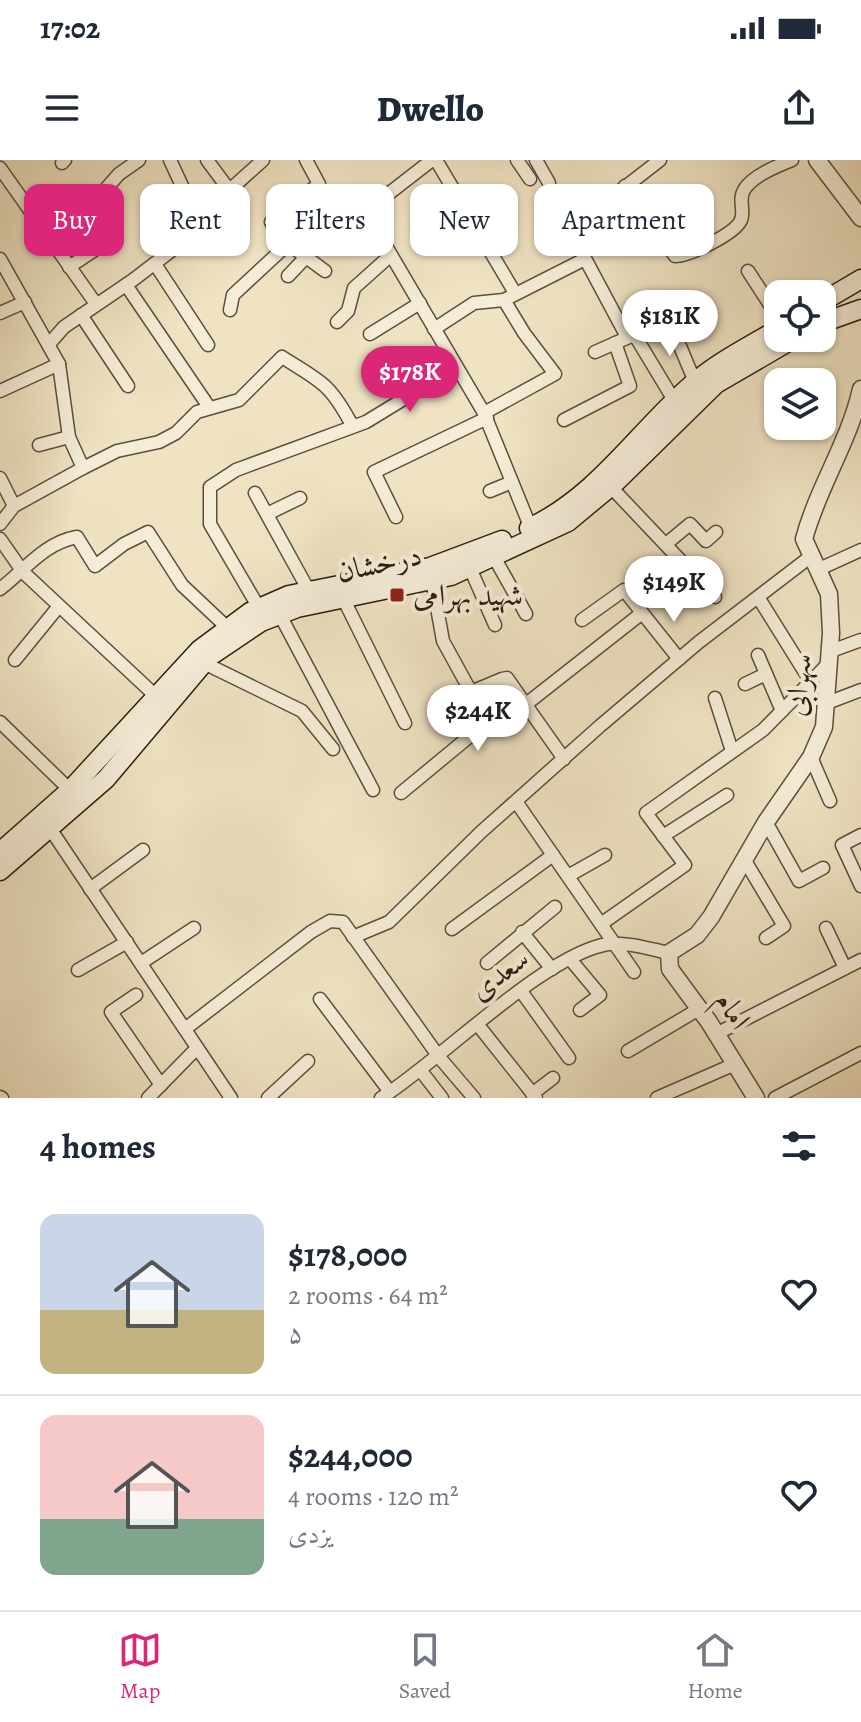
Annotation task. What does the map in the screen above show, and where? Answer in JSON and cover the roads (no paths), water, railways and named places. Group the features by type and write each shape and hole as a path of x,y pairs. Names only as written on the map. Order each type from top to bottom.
{"main road":[{"path":"836,294 861,280 861,297"},
{"path":"836,318 861,309"},
{"name":"درخشان","path":"0,871 51,830 106,779 199,650 280,615 432,580 494,557 532,532 617,465 695,382 722,360 764,337"},
{"name":"درخشان","path":"0,852 70,790 259,608 309,591 430,567 568,522 716,384 771,352"}],"street":[{"path":"110,184 139,160"},
{"path":"170,160 181,184"},
{"path":"207,160 225,184"},
{"path":"237,184 263,160"},
{"path":"306,160 319,184"},
{"path":"394,190 434,160 450,184"},
{"path":"517,160 530,179"},
{"path":"536,160 549,183"},
{"path":"628,184 660,160"},
{"path":"714,240 737,228 743,217 740,198 746,187 792,160"},
{"path":"817,160 861,218"},
{"path":"828,160 861,202"},
{"path":"0,168 96,304"},
{"path":"69,267 86,256"},
{"path":"49,344 64,327 165,256"},
{"path":"230,310 233,295 275,256"},
{"path":"288,276 307,256 325,271"},
{"path":"337,322 348,311 354,288 390,256"},
{"path":"392,256 485,415 532,532"},
{"path":"396,517 374,472 485,415 555,374 524,333 491,256"},
{"path":"581,256 625,338 675,402"},
{"path":"0,259 59,364 69,437 83,468"},
{"path":"434,329 474,303 510,296 583,260"},
{"path":"155,264 208,345"},
{"path":"748,271 764,296"},
{"path":"126,285 209,407"},
{"path":"0,313 25,302"},
{"path":"370,334 420,303"},
{"path":"595,352 661,323 695,303"},
{"path":"81,315 128,386"},
{"path":"661,323 674,332 695,382"},
{"path":"564,420 630,386 625,338"},
{"path":"1,521 14,506 83,468 117,451 159,442 209,407 239,400 282,357 320,377 336,394 352,425"},
{"path":"0,391 59,364"},
{"path":"259,608 210,524 210,487 236,470 366,422 456,367"},
{"name":"سهرابی","path":"669,953 697,935 766,822 811,757 824,727 830,656 829,594 804,539 811,513 855,415 861,389"},
{"path":"39,445 69,437"},
{"path":"0,478 14,506"},
{"path":"490,491 512,482"},
{"path":"610,486 715,597"},
{"path":"255,493 309,591"},
{"path":"267,514 300,498"},
{"path":"666,544 690,524 706,541 716,532"},
{"path":"0,589 23,572 38,554 60,540 77,537 95,566 124,544 148,532 182,585 233,633"},
{"path":"0,539 23,572 162,701"},
{"path":"353,937 389,922 481,832 679,659 758,597 813,563 861,550"},
{"path":"494,557 526,614"},
{"path":"665,591 688,567"},
{"path":"470,568 495,625"},
{"path":"432,580 443,641 471,692"},
{"path":"582,620 624,590 679,659"},
{"path":"758,597 811,682"},
{"path":"344,600 405,723"},
{"path":"15,660 59,606"},
{"path":"525,705 642,613"},
{"path":"280,615 373,790"},
{"path":"601,924 685,865 646,813 782,711 811,682 830,656 861,640"},
{"path":"758,655 782,711"},
{"path":"204,663 302,711 333,749"},
{"path":"745,684 766,674"},
{"path":"401,793 470,736 453,708 471,692 507,678 564,759"},
{"path":"827,703 861,690"},
{"path":"715,698 732,751"},
{"path":"0,722 70,790"},
{"path":"811,757 830,801"},
{"path":"663,836 727,795"},
{"path":"517,803 634,972"},
{"path":"766,822 799,881 823,868"},
{"path":"51,830 231,1098"},
{"path":"861,835 842,845 861,886"},
{"path":"90,889 143,850"},
{"path":"452,929 553,855"},
{"path":"568,876 605,855"},
{"path":"744,859 784,926 766,938"},
{"path":"487,963 555,907"},
{"path":"185,1029 311,932 330,921 343,922 439,1057 474,1098"},
{"path":"141,963 194,928"},
{"path":"826,928 845,968"},
{"path":"522,932 552,969"},
{"path":"78,970 127,942"},
{"name":"سعدی","path":"386,1095 521,991 582,952 615,944 669,953"},
{"name":"امام","path":"669,953 670,969 756,1098"},
{"path":"570,959 600,995 580,1010"},
{"path":"716,1034 861,960"},
{"path":"521,991 569,1058"},
{"path":"136,995 111,1012 161,1085"},
{"path":"320,999 386,1095"},
{"path":"628,1051 699,1009"},
{"path":"478,1025 534,1096 553,1078"},
{"path":"148,1098 197,1048"},
{"path":"775,1098 861,1053"},
{"path":"268,1098 308,1061"},
{"path":"657,1098 735,1064"},
{"path":"421,1071 442,1098"}],"place":[{"name":"شهید بهرامی","path":"397,595"}]}
